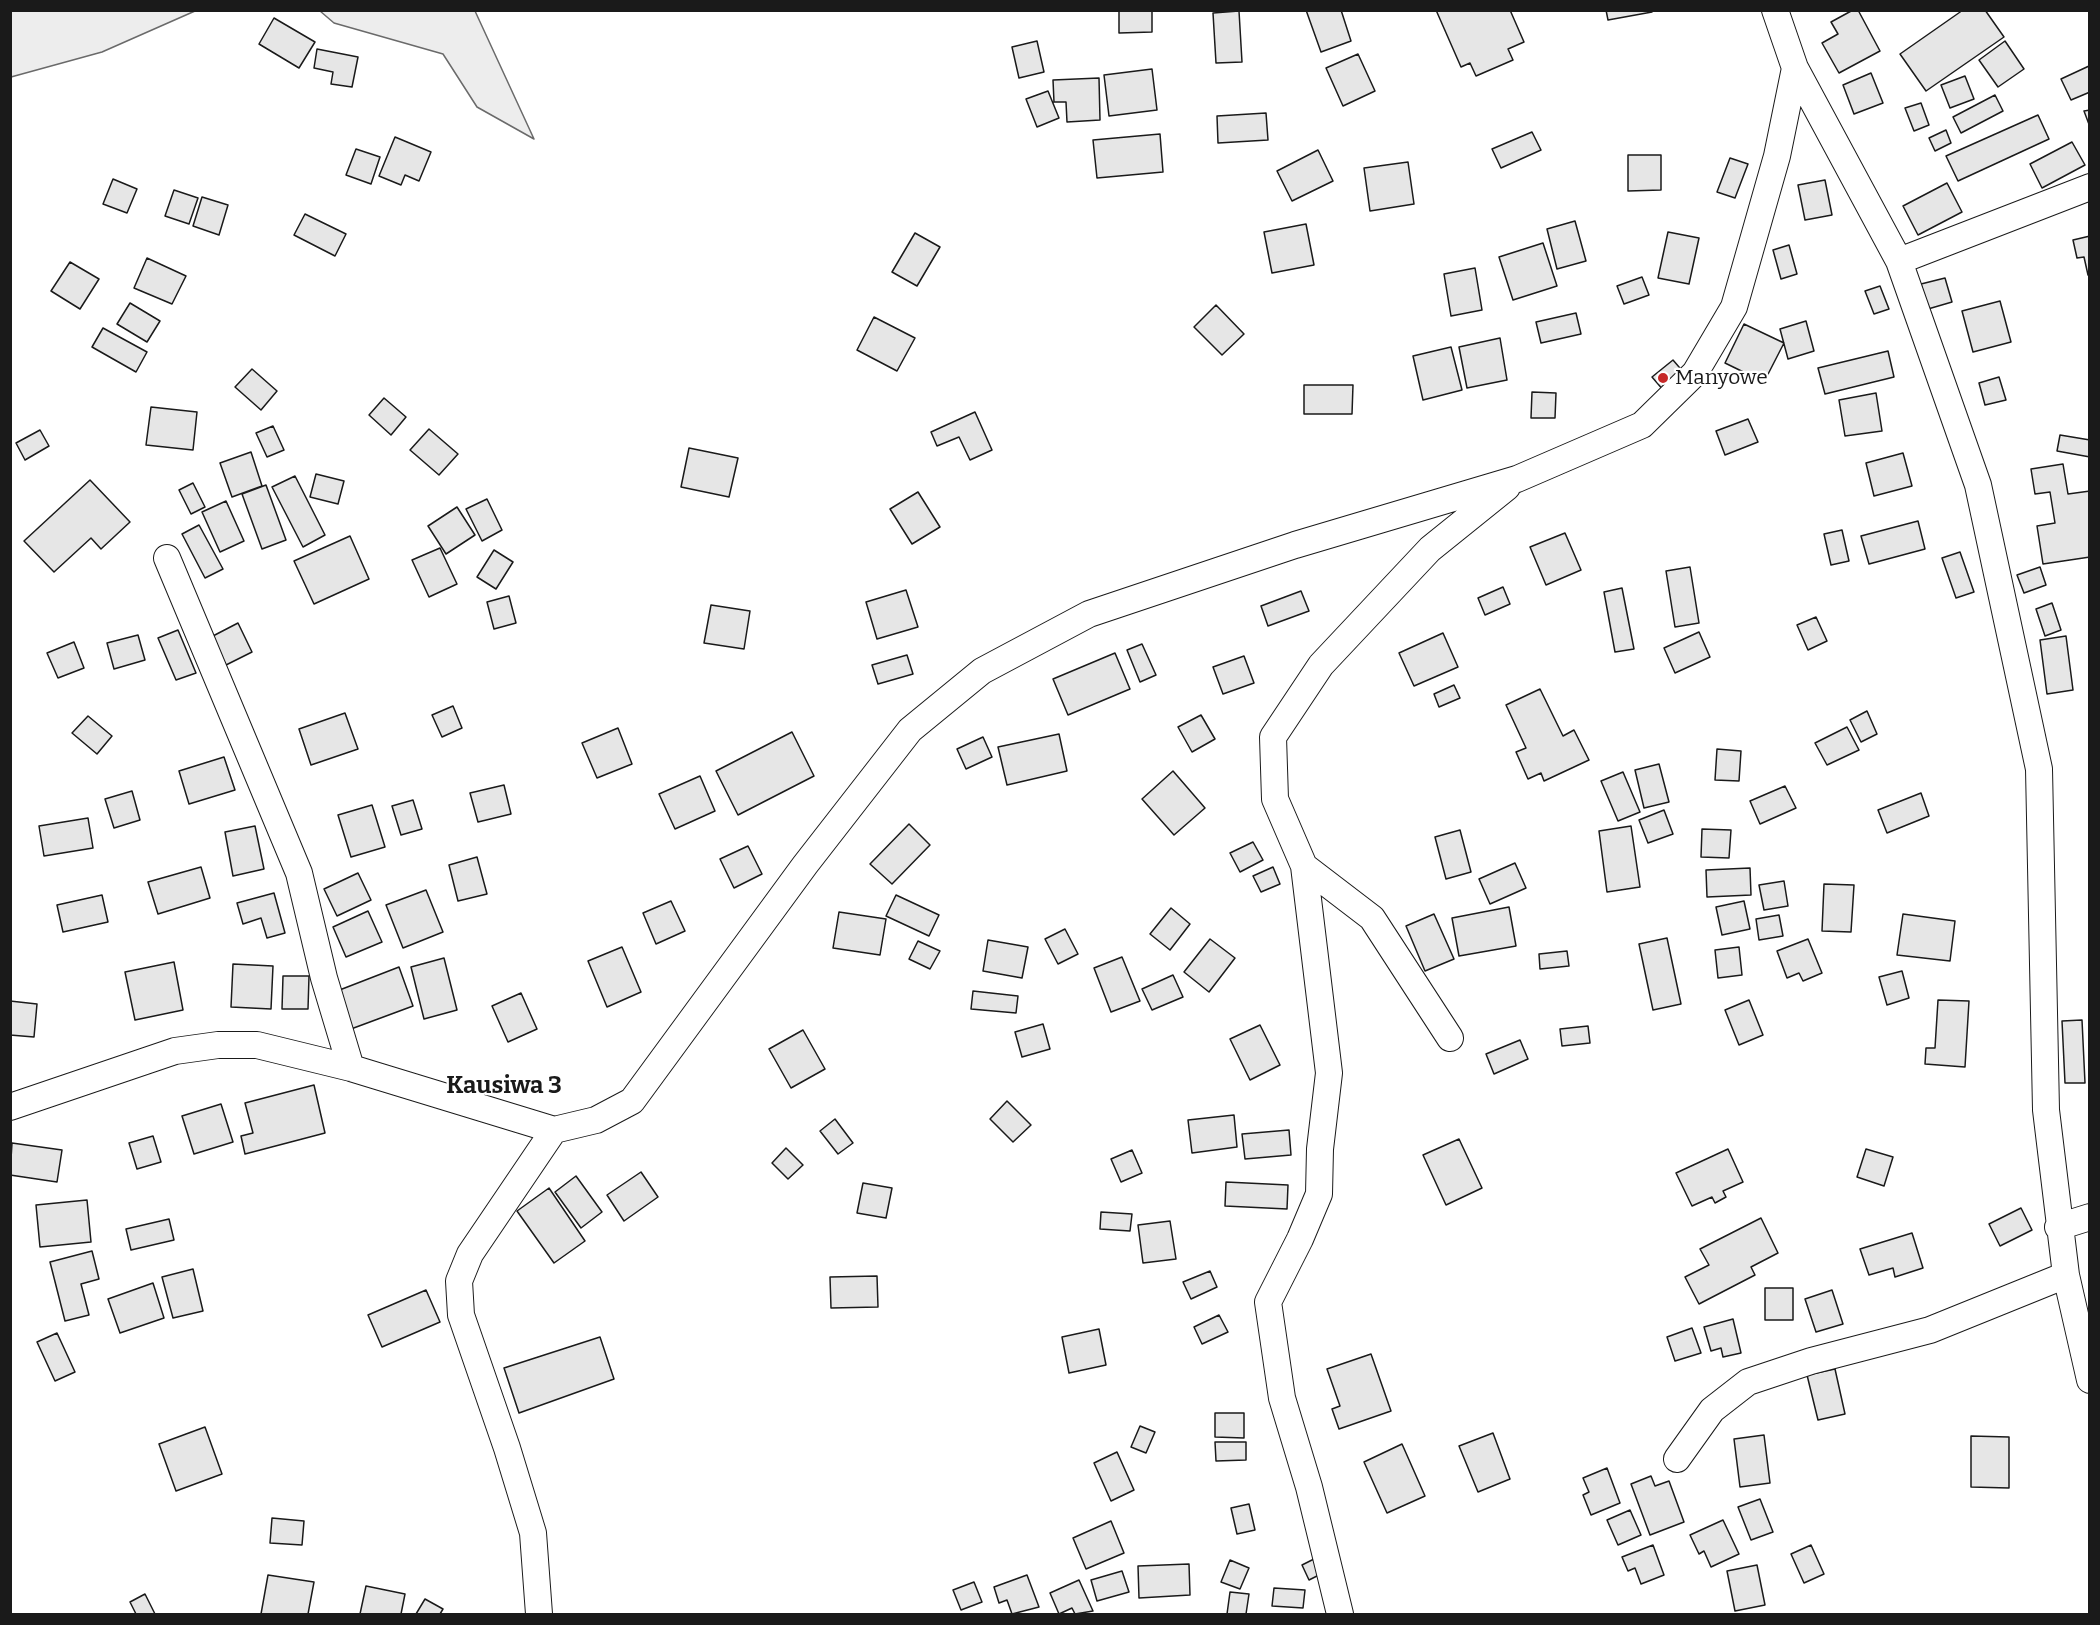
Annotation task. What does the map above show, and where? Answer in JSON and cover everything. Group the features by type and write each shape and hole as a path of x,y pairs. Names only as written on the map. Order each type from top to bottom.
{"street":[{"path":"1775,10 1795,68 1899,261 1978,485 2038,769 2046,1110 2058,1227 2066,1275 2090,1380"},
{"path":"10,1107 175,1051 218,1045 257,1045 351,1068 554,1130 596,1120 632,1101 805,865 910,730 982,671 1089,614 1295,545 1517,479 1642,425 1695,373 1734,307 1778,156 1795,68"},
{"path":"1899,261 2090,187"},
{"path":"1340,1614 1309,1487 1282,1398 1268,1302 1300,1239 1318,1194 1320,1149 1329,1072 1304,866 1275,799 1273,738 1321,665 1430,549 1517,479"},
{"path":"168,558 299,873 324,978 351,1068"},
{"path":"1304,866 1372,918 1450,1038"},
{"path":"539,1614 533,1533 507,1448 461,1315 459,1281 470,1254 554,1130"},
{"path":"2058,1227 2090,1217"},
{"path":"1677,1459 1712,1410 1748,1382 1811,1360 1930,1330 2066,1275"}],"shaded area":[{"path":"11,10 195,11 102,52 11,77"},
{"path":"320,11 475,11 534,139 477,107 443,54 334,23"}],"building":[{"path":"1119,10 1152,10 1152,32 1119,33"},
{"path":"1306,10 1341,10 1351,41 1321,52"},
{"path":"1436,10 1510,10 1524,42 1508,49 1513,60 1476,76 1470,63 1461,67"},
{"path":"1606,10 1652,10 1652,12 1608,20"},
{"path":"1853,10 1858,10 1880,51 1839,73 1822,43 1838,34 1831,22"},
{"path":"1963,10 1985,10 2004,37 1926,91 1900,54"},
{"path":"1239,11 1242,62 1216,63 1213,13"},
{"path":"274,18 315,42 299,68 259,44"},
{"path":"1037,41 1044,72 1019,78 1012,47"},
{"path":"2005,41 2024,69 1998,87 1979,60"},
{"path":"317,49 358,57 352,87 331,84 333,72 314,68"},
{"path":"1358,54 1375,91 1343,106 1326,68"},
{"path":"2089,66 2090,92 2071,100 2061,79"},
{"path":"1152,69 1157,110 1109,116 1104,75"},
{"path":"1871,73 1883,103 1854,114 1843,85"},
{"path":"1965,76 1974,99 1950,108 1941,85"},
{"path":"1099,78 1100,120 1067,122 1066,102 1054,102 1053,80"},
{"path":"1048,91 1059,118 1037,127 1026,99"},
{"path":"1995,95 2003,111 1961,133 1953,117"},
{"path":"1921,103 1929,125 1914,131 1905,108"},
{"path":"2090,110 2090,127 2084,111"},
{"path":"1266,113 1268,140 1218,143 1217,116"},
{"path":"2038,115 2049,139 1958,181 1946,156"},
{"path":"1946,130 1951,143 1935,151 1929,138"},
{"path":"1532,132 1541,150 1501,168 1492,149"},
{"path":"1160,134 1163,172 1097,178 1093,140"},
{"path":"395,137 431,152 419,181 405,175 401,185 379,176"},
{"path":"2072,142 2085,165 2042,188 2030,164"},
{"path":"356,149 380,157 371,184 346,175"},
{"path":"1318,150 1333,181 1292,201 1277,171"},
{"path":"1628,155 1661,155 1661,190 1628,191"},
{"path":"1730,158 1748,164 1735,198 1717,192"},
{"path":"1408,162 1414,204 1370,211 1364,168"},
{"path":"113,179 137,189 127,213 103,204"},
{"path":"1825,180 1832,215 1805,220 1798,185"},
{"path":"1947,183 1962,212 1918,235 1903,206"},
{"path":"174,190 198,198 189,224 165,216"},
{"path":"202,197 228,205 219,235 193,226"},
{"path":"305,214 346,234 335,256 294,235"},
{"path":"1575,221 1586,261 1557,269 1547,229"},
{"path":"1306,224 1314,265 1272,273 1264,232"},
{"path":"1668,232 1699,238 1689,284 1658,278"},
{"path":"915,233 940,247 917,286 892,272"},
{"path":"2090,236 2090,275 2088,275 2084,257 2077,258 2073,240"},
{"path":"1543,243 1557,286 1513,300 1499,257"},
{"path":"1789,245 1797,274 1781,279 1773,250"},
{"path":"147,258 186,276 172,304 134,288"},
{"path":"70,262 99,279 80,309 51,291"},
{"path":"1475,268 1482,310 1451,316 1444,274"},
{"path":"1642,277 1649,295 1624,304 1617,286"},
{"path":"1945,278 1952,302 1928,309 1921,284"},
{"path":"1880,286 1889,309 1874,314 1865,291"},
{"path":"2000,301 2011,342 1973,352 1962,311"},
{"path":"130,303 160,321 147,342 117,324"},
{"path":"1216,305 1244,334 1222,355 1194,327"},
{"path":"1576,313 1581,334 1541,343 1536,322"},
{"path":"874,317 915,338 897,371 857,350"},
{"path":"1806,321 1814,351 1788,359 1780,329"},
{"path":"1744,324 1784,343 1764,382 1725,363"},
{"path":"103,328 147,352 136,372 92,347"},
{"path":"1500,338 1507,380 1467,388 1459,347"},
{"path":"1451,347 1462,390 1423,400 1413,356"},
{"path":"1888,351 1894,377 1825,394 1818,368"},
{"path":"1673,360 1685,374 1664,391 1652,377"},
{"path":"252,369 277,391 261,410 235,387"},
{"path":"1999,377 2006,400 1985,405 1979,383"},
{"path":"1304,385 1353,385 1352,414 1304,414"},
{"path":"1532,392 1556,393 1555,418 1531,418"},
{"path":"1876,393 1882,431 1845,436 1839,400"},
{"path":"384,398 406,417 391,435 369,415"},
{"path":"151,407 197,412 193,450 146,445"},
{"path":"975,412 992,450 970,460 959,437 937,446 931,432"},
{"path":"1748,419 1758,442 1725,455 1716,431"},
{"path":"273,426 284,450 267,457 256,433"},
{"path":"429,429 458,454 439,475 410,450"},
{"path":"40,430 49,446 25,460 16,443"},
{"path":"2060,435 2090,440 2090,457 2057,451"},
{"path":"689,448 738,458 729,497 681,487"},
{"path":"251,452 262,486 232,497 220,463"},
{"path":"1903,453 1912,486 1874,496 1866,463"},
{"path":"2063,464 2068,494 2090,491 2090,557 2043,564 2037,526 2055,523 2050,492 2035,494 2031,469"},
{"path":"316,474 344,481 338,504 310,497"},
{"path":"295,476 325,535 303,547 272,487"},
{"path":"90,480 130,522 101,549 91,538 54,572 24,541"},
{"path":"193,483 205,507 191,514 179,490"},
{"path":"266,485 286,540 262,549 242,494"},
{"path":"918,492 940,527 912,544 890,509"},
{"path":"487,499 502,530 482,541 466,509"},
{"path":"226,501 244,541 220,552 202,512"},
{"path":"457,507 475,535 446,554 428,526"},
{"path":"1918,521 1925,549 1869,564 1861,536"},
{"path":"199,525 223,569 205,578 182,534"},
{"path":"1842,530 1849,561 1831,565 1824,534"},
{"path":"1565,533 1581,570 1546,585 1530,547"},
{"path":"350,536 369,579 314,604 294,561"},
{"path":"440,548 457,584 429,597 412,560"},
{"path":"494,550 513,562 496,589 477,577"},
{"path":"1960,552 1974,592 1956,598 1942,558"},
{"path":"1690,567 1699,623 1675,627 1666,571"},
{"path":"2040,567 2046,585 2024,593 2017,575"},
{"path":"1503,587 1510,604 1485,615 1478,598"},
{"path":"1622,588 1634,649 1615,652 1604,592"},
{"path":"906,590 918,627 877,639 866,602"},
{"path":"1301,591 1309,611 1268,626 1261,606"},
{"path":"509,596 516,623 494,629 487,602"},
{"path":"2052,603 2061,630 2045,636 2036,609"},
{"path":"711,605 750,611 744,649 704,643"},
{"path":"1816,617 1827,641 1808,650 1797,625"},
{"path":"238,623 252,652 226,665 211,637"},
{"path":"178,630 196,673 176,680 158,638"},
{"path":"1699,632 1710,657 1675,673 1664,648"},
{"path":"1443,633 1458,667 1414,686 1399,653"},
{"path":"138,635 145,660 114,669 107,643"},
{"path":"2066,636 2073,690 2047,694 2040,640"},
{"path":"74,642 84,668 58,678 47,653"},
{"path":"1142,644 1156,675 1140,682 1127,650"},
{"path":"1115,653 1130,689 1068,715 1053,679"},
{"path":"907,655 913,674 878,684 872,665"},
{"path":"1244,656 1254,683 1223,694 1213,667"},
{"path":"1454,685 1460,698 1439,707 1434,694"},
{"path":"1540,689 1563,736 1574,730 1589,760 1544,781 1541,773 1528,779 1516,752 1526,748 1506,705"},
{"path":"453,706 462,728 442,737 432,715"},
{"path":"1867,711 1877,734 1861,742 1850,720"},
{"path":"345,713 358,749 311,765 299,729"},
{"path":"1201,715 1215,739 1192,752 1178,727"},
{"path":"88,716 112,736 97,754 72,733"},
{"path":"1847,727 1859,750 1827,765 1815,743"},
{"path":"618,728 632,764 597,778 582,743"},
{"path":"792,732 814,776 738,815 716,771"},
{"path":"1059,734 1067,771 1007,785 998,747"},
{"path":"983,737 992,757 966,769 957,749"},
{"path":"1717,749 1741,751 1739,781 1715,780"},
{"path":"224,757 235,790 189,804 179,771"},
{"path":"1659,764 1669,802 1644,808 1635,770"},
{"path":"1173,771 1205,808 1174,835 1142,799"},
{"path":"1623,772 1640,812 1618,821 1601,781"},
{"path":"700,776 715,811 675,829 659,794"},
{"path":"504,785 511,814 478,822 470,793"},
{"path":"1785,786 1796,808 1760,824 1750,801"},
{"path":"132,791 140,820 114,828 105,799"},
{"path":"1921,793 1929,816 1887,833 1878,810"},
{"path":"413,800 422,829 401,835 392,806"},
{"path":"372,805 385,847 351,857 338,815"},
{"path":"1664,810 1673,834 1648,843 1639,820"},
{"path":"88,818 93,848 44,856 39,826"},
{"path":"909,824 930,845 892,884 870,864"},
{"path":"255,826 264,869 233,876 225,832"},
{"path":"1631,826 1640,887 1607,892 1599,831"},
{"path":"1702,829 1731,830 1729,858 1701,857"},
{"path":"1460,830 1471,872 1446,879 1435,837"},
{"path":"1253,842 1263,860 1240,872 1230,853"},
{"path":"748,846 762,874 734,888 720,859"},
{"path":"477,857 487,894 458,901 449,865"},
{"path":"1515,863 1526,888 1490,904 1479,879"},
{"path":"201,867 210,898 158,914 148,882"},
{"path":"1273,867 1280,884 1261,892 1253,876"},
{"path":"1750,868 1751,895 1707,897 1706,870"},
{"path":"358,873 371,900 337,916 324,889"},
{"path":"1784,881 1788,906 1764,910 1759,885"},
{"path":"1824,884 1854,885 1851,932 1822,931"},
{"path":"426,890 443,932 403,948 386,905"},
{"path":"274,893 285,933 267,938 261,918 243,924 237,903"},
{"path":"102,895 108,922 63,932 57,905"},
{"path":"896,895 939,915 929,936 886,916"},
{"path":"671,901 685,931 656,944 643,913"},
{"path":"1744,901 1750,929 1722,935 1716,907"},
{"path":"1509,907 1516,946 1459,956 1452,918"},
{"path":"1171,908 1190,924 1170,950 1150,934"},
{"path":"368,911 382,942 346,957 333,927"},
{"path":"839,912 886,919 880,955 833,948"},
{"path":"1434,914 1454,959 1425,971 1406,926"},
{"path":"1903,914 1955,921 1950,961 1897,955"},
{"path":"1779,915 1783,936 1759,940 1756,919"},
{"path":"1065,929 1078,954 1058,964 1045,939"},
{"path":"1667,938 1681,1004 1653,1010 1639,944"},
{"path":"1210,939 1235,958 1209,992 1184,972"},
{"path":"1808,939 1822,973 1803,981 1799,973 1787,978 1777,951"},
{"path":"988,940 1028,947 1022,978 983,971"},
{"path":"918,941 940,951 930,969 909,959"},
{"path":"622,947 641,992 607,1007 588,961"},
{"path":"1739,947 1742,975 1718,978 1715,950"},
{"path":"1567,951 1569,966 1540,969 1539,954"},
{"path":"1122,957 1140,1001 1111,1012 1094,968"},
{"path":"444,958 457,1010 424,1019 411,967"},
{"path":"174,962 183,1010 135,1020 125,972"},
{"path":"233,964 273,966 271,1009 231,1007"},
{"path":"399,967 413,1006 351,1029 337,991"},
{"path":"1902,971 1909,998 1887,1005 1879,977"},
{"path":"1173,975 1183,997 1152,1010 1142,989"},
{"path":"283,976 309,976 308,1009 282,1009"},
{"path":"973,991 1018,996 1016,1013 971,1009"},
{"path":"521,993 537,1029 508,1042 492,1006"},
{"path":"1749,1000 1763,1035 1739,1045 1725,1010"},
{"path":"1938,1000 1969,1001 1965,1067 1925,1064 1926,1048 1935,1048"},
{"path":"10,1001 37,1004 34,1037 10,1035"},
{"path":"2082,1020 2085,1083 2065,1083 2062,1021"},
{"path":"1043,1024 1050,1049 1022,1057 1015,1032"},
{"path":"1260,1025 1280,1065 1250,1080 1230,1039"},
{"path":"1588,1026 1590,1043 1562,1046 1560,1029"},
{"path":"803,1030 825,1069 791,1088 769,1049"},
{"path":"1520,1040 1528,1059 1494,1074 1486,1054"},
{"path":"314,1085 325,1133 245,1154 241,1136 253,1133 245,1103"},
{"path":"1007,1101 1031,1125 1013,1142 990,1119"},
{"path":"221,1104 233,1142 194,1154 182,1116"},
{"path":"1234,1115 1237,1147 1192,1153 1188,1120"},
{"path":"835,1119 853,1143 838,1154 820,1131"},
{"path":"1289,1130 1291,1155 1245,1159 1242,1134"},
{"path":"153,1136 161,1162 137,1169 129,1143"},
{"path":"1459,1139 1482,1188 1446,1205 1423,1155"},
{"path":"12,1143 62,1150 57,1182 10,1175"},
{"path":"786,1148 803,1165 788,1179 772,1163"},
{"path":"1728,1149 1743,1182 1723,1191 1726,1197 1715,1203 1712,1197 1692,1206 1676,1173"},
{"path":"1866,1149 1893,1157 1884,1186 1857,1177"},
{"path":"1132,1150 1142,1173 1121,1182 1111,1159"},
{"path":"641,1172 658,1197 624,1221 607,1195"},
{"path":"576,1176 602,1212 581,1228 555,1192"},
{"path":"1226,1182 1288,1185 1287,1209 1225,1206"},
{"path":"863,1183 892,1188 886,1218 857,1213"},
{"path":"549,1188 585,1241 554,1263 517,1211"},
{"path":"87,1200 91,1242 40,1247 36,1205"},
{"path":"2021,1208 2032,1230 2000,1246 1989,1224"},
{"path":"1101,1212 1132,1214 1130,1231 1100,1229"},
{"path":"1761,1218 1778,1253 1751,1267 1755,1275 1699,1304 1685,1277 1709,1265 1700,1249"},
{"path":"169,1219 174,1240 131,1250 126,1229"},
{"path":"1170,1221 1176,1259 1143,1263 1138,1225"},
{"path":"1912,1233 1923,1268 1895,1277 1893,1268 1869,1275 1860,1249"},
{"path":"92,1251 99,1279 81,1284 89,1315 65,1321 50,1262"},
{"path":"193,1269 203,1311 173,1318 162,1277"},
{"path":"1210,1271 1217,1287 1191,1299 1183,1282"},
{"path":"877,1276 878,1307 831,1308 830,1277"},
{"path":"153,1283 164,1318 120,1333 108,1299"},
{"path":"1765,1288 1793,1288 1793,1320 1765,1320"},
{"path":"426,1290 440,1322 382,1347 368,1315"},
{"path":"1832,1290 1843,1324 1816,1332 1805,1299"},
{"path":"1219,1315 1228,1332 1202,1344 1194,1327"},
{"path":"1733,1319 1741,1353 1723,1357 1721,1348 1711,1351 1704,1327"},
{"path":"1692,1328 1701,1353 1675,1361 1667,1337"},
{"path":"1099,1329 1106,1365 1069,1373 1062,1337"},
{"path":"57,1333 75,1372 55,1381 37,1342"},
{"path":"600,1337 614,1379 519,1413 504,1368"},
{"path":"1371,1354 1391,1411 1339,1429 1332,1409 1340,1406 1327,1369"},
{"path":"1835,1369 1845,1414 1818,1420 1807,1375"},
{"path":"1215,1413 1244,1413 1244,1438 1215,1437"},
{"path":"1140,1426 1155,1432 1146,1453 1131,1447"},
{"path":"205,1427 222,1474 176,1491 159,1444"},
{"path":"1493,1433 1510,1479 1478,1492 1459,1446"},
{"path":"1764,1435 1770,1483 1740,1487 1734,1439"},
{"path":"1971,1436 2009,1437 2009,1488 1971,1487"},
{"path":"1215,1442 1246,1442 1246,1460 1216,1461"},
{"path":"1402,1444 1425,1496 1387,1513 1364,1462"},
{"path":"1117,1452 1134,1490 1111,1501 1094,1463"},
{"path":"1607,1468 1620,1503 1591,1515 1583,1495 1589,1492 1583,1478"},
{"path":"1651,1476 1655,1486 1669,1481 1684,1522 1650,1535 1631,1484"},
{"path":"1760,1499 1773,1532 1751,1540 1738,1507"},
{"path":"1249,1504 1255,1530 1237,1534 1231,1508"},
{"path":"1630,1510 1641,1535 1618,1545 1607,1520"},
{"path":"272,1518 304,1521 302,1545 270,1543"},
{"path":"1723,1520 1739,1554 1711,1567 1704,1551 1699,1554 1690,1535"},
{"path":"1111,1521 1124,1553 1086,1569 1073,1538"},
{"path":"1653,1545 1664,1575 1641,1584 1635,1568 1628,1571 1622,1557"},
{"path":"1811,1545 1824,1574 1804,1583 1791,1554"},
{"path":"1316,1558 1323,1573 1309,1580 1302,1565"},
{"path":"1230,1560 1249,1568 1240,1589 1221,1582"},
{"path":"1189,1564 1190,1595 1139,1598 1138,1566"},
{"path":"1757,1565 1765,1605 1735,1611 1727,1571"},
{"path":"1122,1571 1129,1592 1097,1601 1091,1580"},
{"path":"268,1575 314,1582 308,1614 261,1614"},
{"path":"1027,1575 1039,1607 1012,1614 1007,1600 999,1603 994,1587"},
{"path":"1079,1580 1093,1611 1075,1614 1072,1608 1059,1614 1050,1593"},
{"path":"974,1582 982,1602 961,1610 953,1590"},
{"path":"366,1586 405,1594 401,1614 360,1614"},
{"path":"1274,1588 1305,1590 1303,1608 1272,1606"},
{"path":"1230,1592 1249,1594 1246,1614 1227,1614"},
{"path":"145,1594 155,1614 136,1614 130,1602"},
{"path":"425,1599 443,1609 440,1614 416,1614"}],"place":[{"name":"Manyowe","path":"1663,378"}],"district":[{"name":"Kausiwa 3","path":"504,1086"}]}
